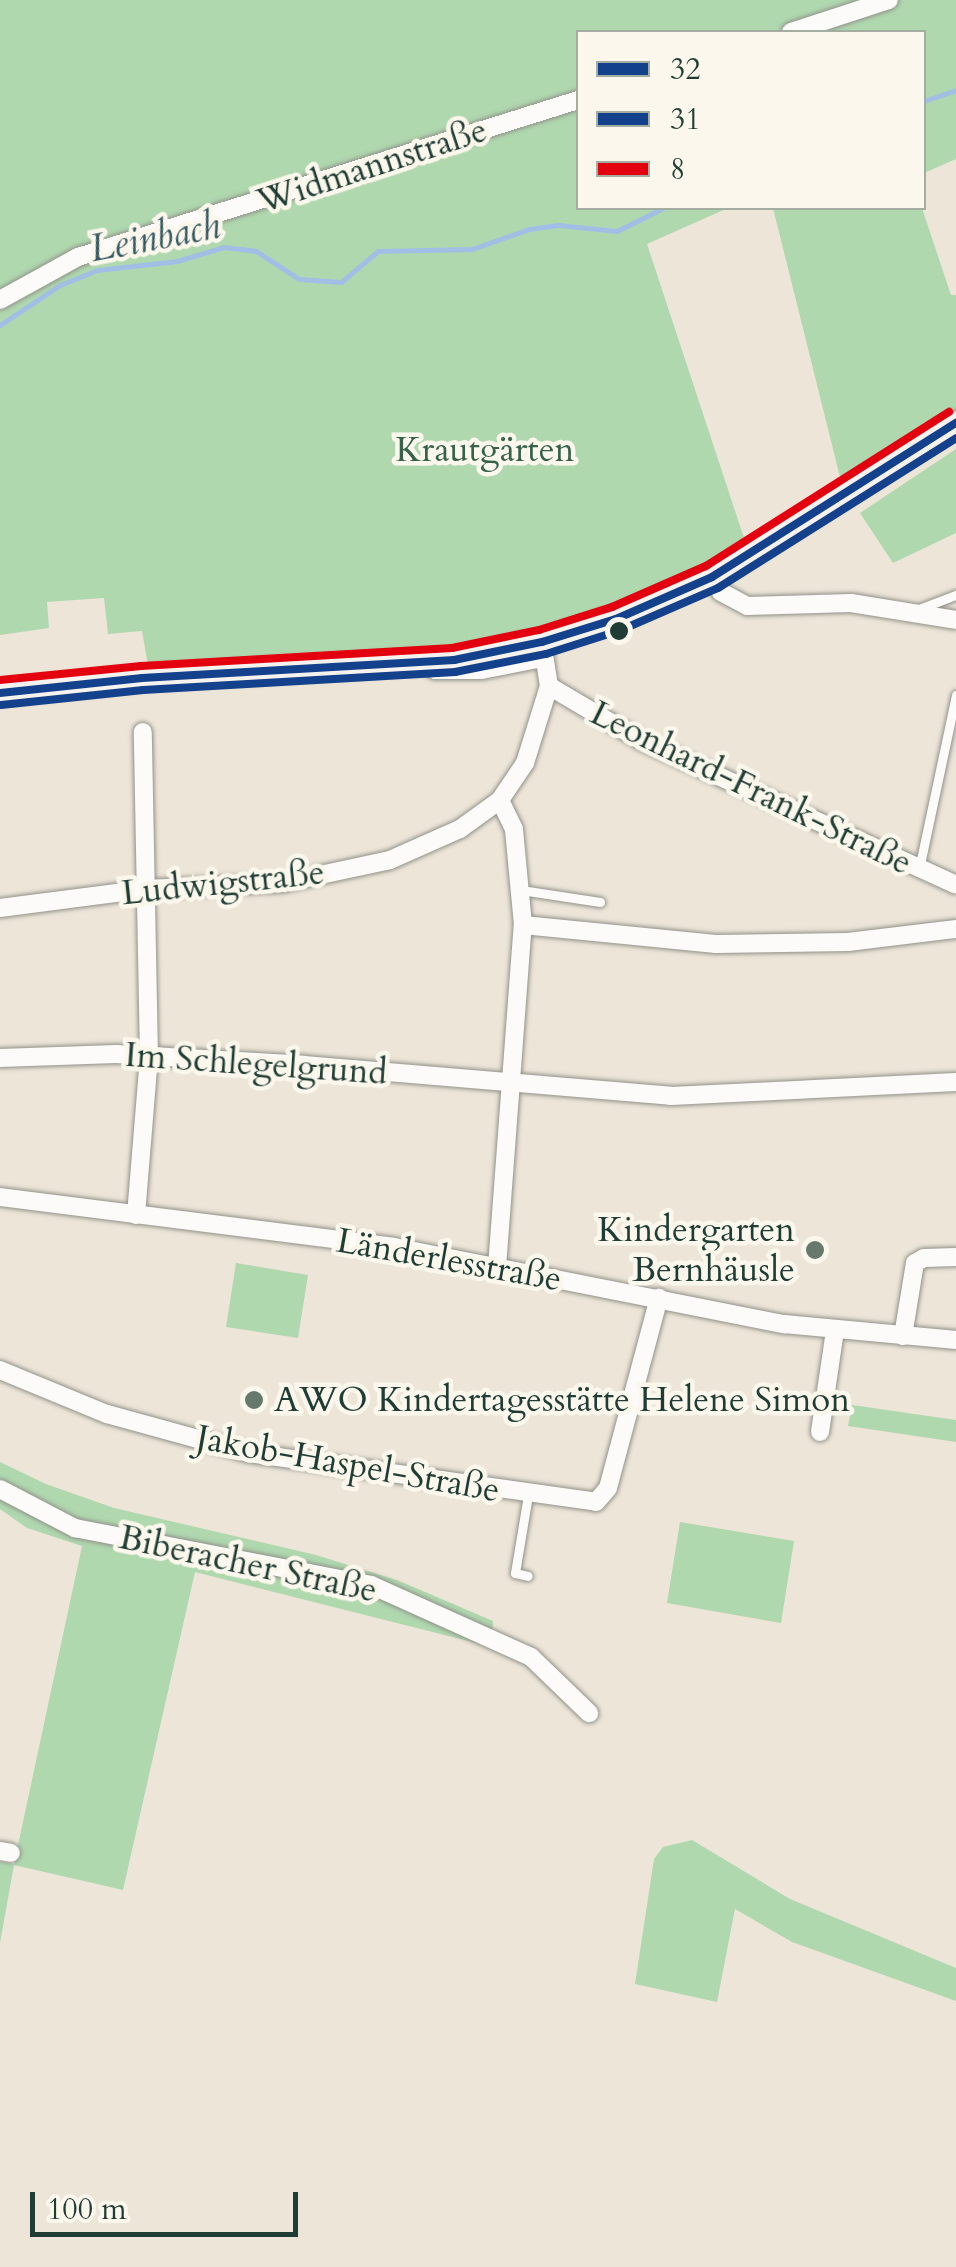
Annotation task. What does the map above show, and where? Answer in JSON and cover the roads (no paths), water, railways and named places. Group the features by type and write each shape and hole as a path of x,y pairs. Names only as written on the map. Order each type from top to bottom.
{"main road":[{"path":"0,694 142,678 415,664 545,652 712,577 956,423"}],"street":[{"path":"798,30 888,0"},
{"name":"Widmannstraße","path":"0,300 78,257 576,101"},
{"path":"712,577 722,592 747,606 850,603 916,610 956,620"},
{"name":"Ludwigstraße","path":"0,908 146,889 283,883 390,860 460,829 500,800 525,763 549,686 545,652"},
{"name":"Leonhard-Frank-Straße","path":"549,686 613,726 956,885"},
{"path":"136,1214 149,1057 144,732"},
{"path":"498,1267 523,925 514,829 500,800"},
{"path":"523,925 716,944 848,942 956,929"},
{"name":"Im Schlegelgrund","path":"0,1058 31,1054 149,1057 690,1096 956,1082"},
{"name":"Länderlesstraße","path":"0,1196 394,1247 834,1331 956,1340"},
{"path":"903,1336 915,1264 924,1258 956,1258"},
{"name":"Jakob-Haspel-Straße","path":"0,1370 107,1414 249,1453 596,1502 608,1488 658,1298"},
{"path":"820,1432 834,1331"},
{"name":"Biberacher Straße","path":"0,1489 75,1528 371,1586 531,1657 589,1713"}],"lane":[{"path":"916,610 956,595"},
{"path":"919,869 956,695"},
{"path":"522,890 600,902"},
{"name":"Jakob-Haspel-Straße","path":"528,1495 515,1573 528,1576"}],"waterway":[{"name":"Leinbach","path":"926,100 956,90"},
{"name":"Leinbach","path":"0,325 60,285 97,270 177,261 224,247 256,251 299,279 341,282 378,251 472,249 529,229 558,225 617,231 659,210"}],"place":[{"name":"Kindergarten Bernhäusle","path":"815,1250"},
{"name":"AWO Kindertagesstätte Helene Simon","path":"254,1400"}],"park label":[{"name":"Krautgärten","path":"485,450"}]}
